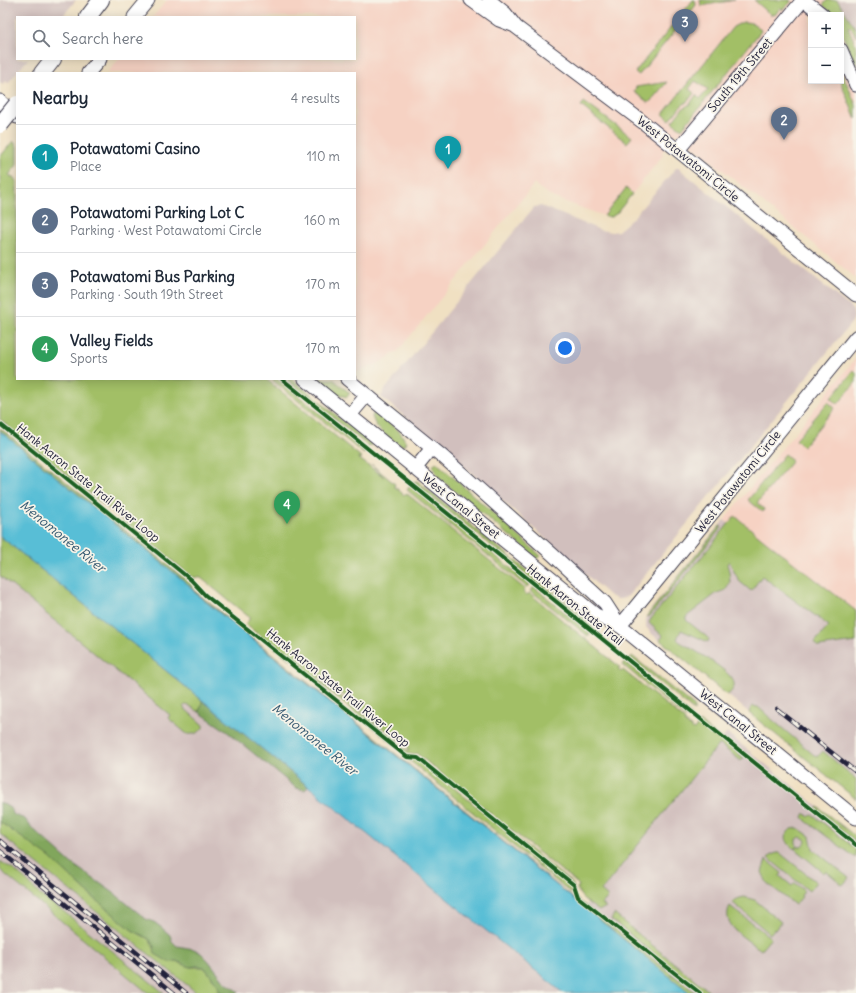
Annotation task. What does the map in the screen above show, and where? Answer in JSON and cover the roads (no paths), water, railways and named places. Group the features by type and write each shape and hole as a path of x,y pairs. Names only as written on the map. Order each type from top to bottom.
{"main road":[{"path":"89,16 101,0"},
{"path":"43,72 52,60"},
{"path":"0,125 16,105"}],"street":[{"path":"135,16 148,0"},
{"name":"West Potawatomi Circle","path":"471,0 499,20 516,27 644,123 856,296"},
{"name":"West Potawatomi Circle","path":"489,0 505,13 516,27"},
{"path":"804,0 819,12"},
{"name":"South 19th Street","path":"678,150 804,0"},
{"path":"844,57 856,85"},
{"path":"89,72 99,60"},
{"path":"0,101 16,116"},
{"name":"West Potawatomi Circle","path":"620,626 856,337"},
{"name":"West Canal Street","path":"306,380 596,615 620,626 856,818"},
{"name":"West Canal Street","path":"348,380 432,448 605,603 620,626"},
{"path":"350,415 366,394"},
{"path":"415,469 432,448"}],"water":[{"name":"Menomonee River","path":"0,431 189,585 195,593 690,993 563,993 0,536"}],"railway":[{"path":"777,709 856,772"},
{"path":"0,841 186,993"},
{"path":"0,851 174,993"}],"place":[{"name":"Potawatomi Bus Parking","path":"685,42"},
{"name":"Potawatomi Parking Lot C","path":"784,140"},
{"name":"Potawatomi Casino","path":"448,169"},
{"name":"Valley Fields","path":"287,524"}]}
